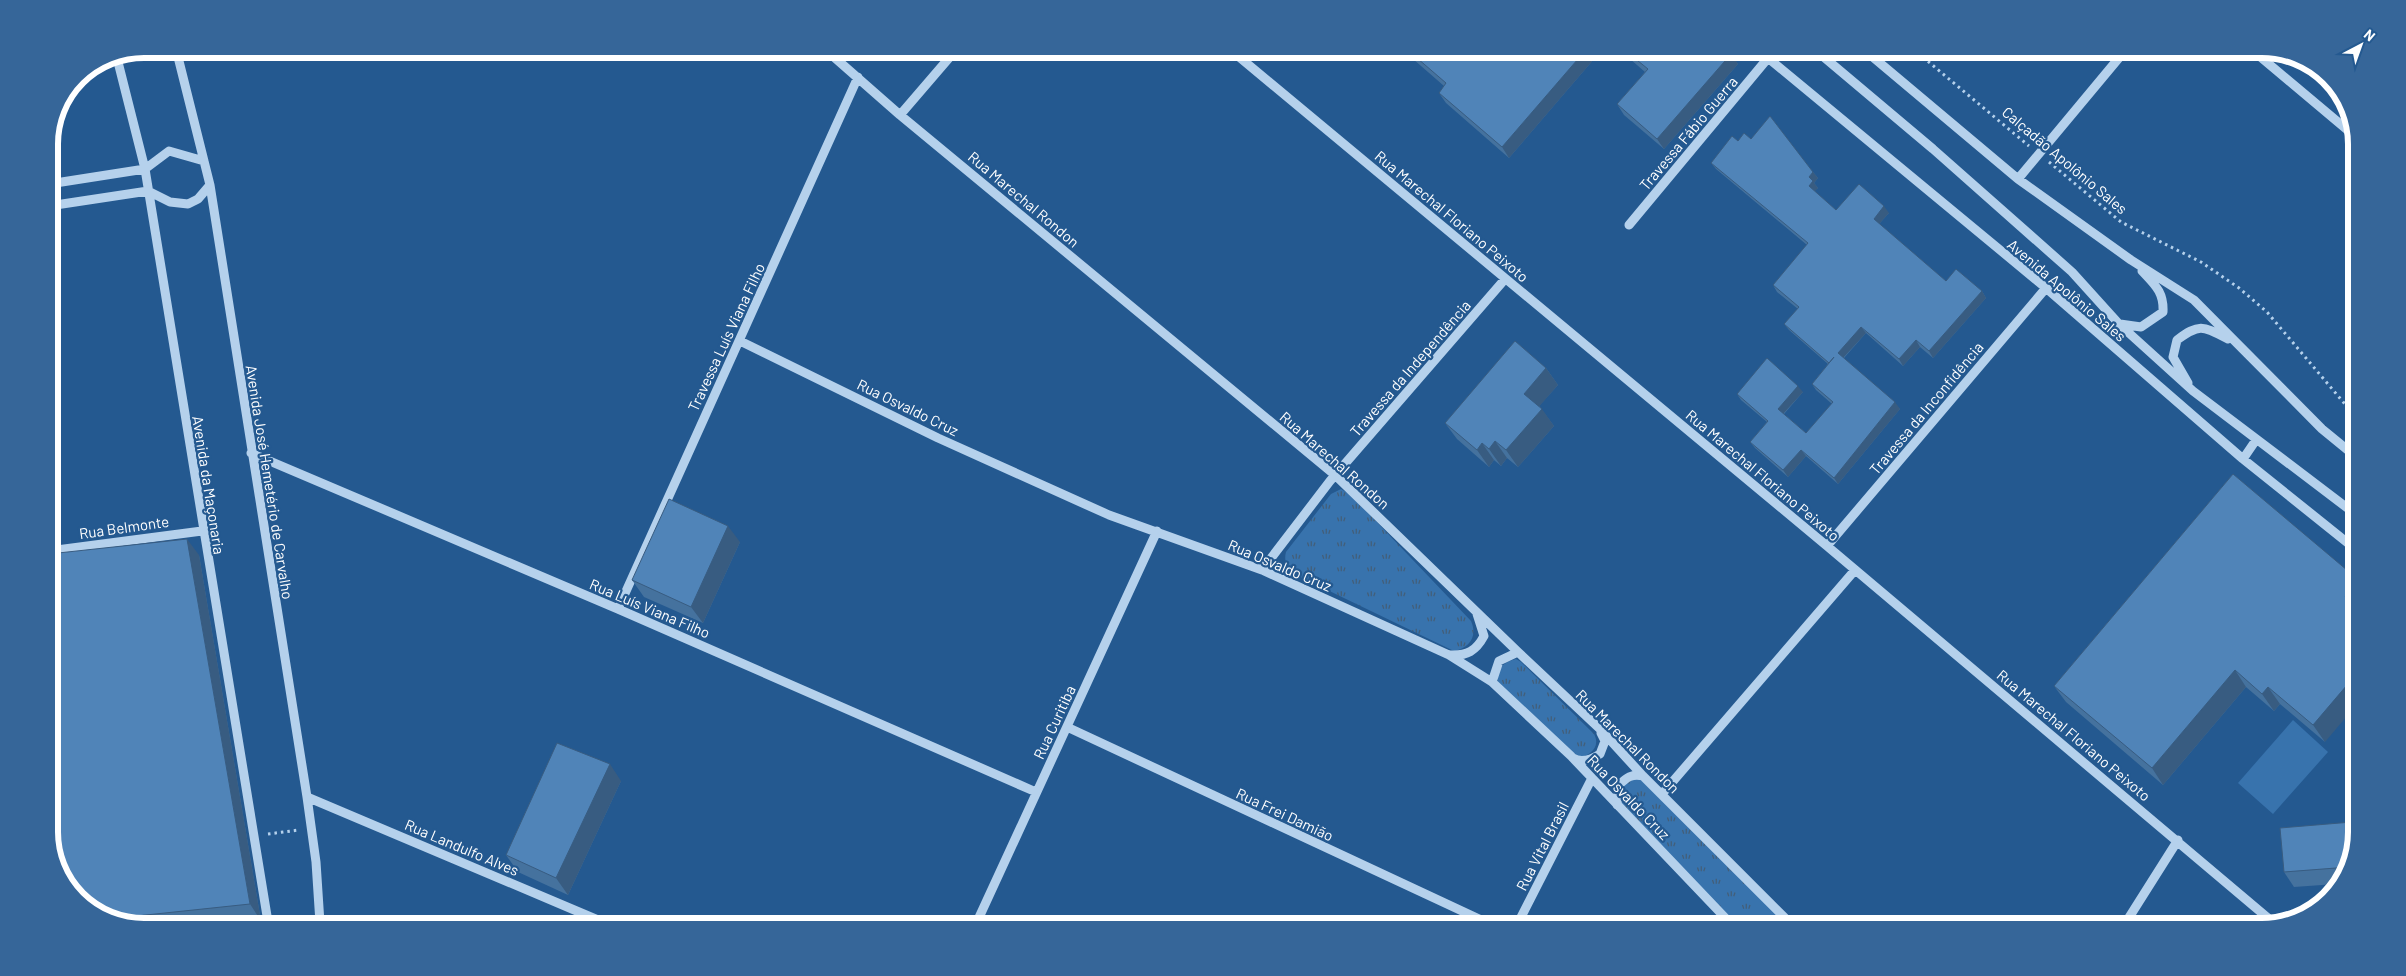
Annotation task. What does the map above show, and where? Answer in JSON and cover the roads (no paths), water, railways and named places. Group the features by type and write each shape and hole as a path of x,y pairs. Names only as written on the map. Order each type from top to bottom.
{"street":[{"name":"Avenida José Hemetério de Carvalho","path":"178,58 210,185 307,797 316,862 320,918"},
{"name":"Rua Marechal Rondon","path":"835,58 900,114 1336,474 1518,652 1600,729 1643,776 1784,918"},
{"path":"900,114 948,58"},
{"name":"Rua Marechal Floriano Peixoto","path":"1240,58 1827,546 2178,840 2268,918"},
{"name":"Travessa Fábio Guerra","path":"1629,225 1763,58"},
{"name":"Avenida Apolônio Sales","path":"1769,58 2046,288 2243,459 2348,543"},
{"name":"Avenida Apolônio Sales","path":"1824,58 1934,149 2072,272 2119,324 2192,391 2348,509"},
{"path":"1874,58 2018,179 2131,260 2194,300 2322,429 2348,450"},
{"path":"2018,179 2120,58"},
{"path":"2262,58 2347,130"},
{"name":"Avenida da Maçonaria","path":"118,62 145,169 202,530 267,918"},
{"name":"Travessa Luís Viana Filho","path":"618,609 858,77"},
{"path":"58,183 145,169 169,151 204,161"},
{"path":"58,205 148,191 170,202 188,204 198,199 210,185"},
{"path":"2119,324 2141,327 2163,312 2163,299 2159,289 2131,260"},
{"name":"Travessa da Independência","path":"1262,570 1336,474 1506,279"},
{"name":"Travessa da Inconfidência","path":"1827,546 2046,288"},
{"path":"2192,391 2172,358 2177,340 2193,328 2208,329 2234,342"},
{"name":"Rua Osvaldo Cruz","path":"740,341 938,438 1109,515 1262,570 1450,655 1492,682 1571,756 1725,918"},
{"path":"2243,459 2256,440"},
{"name":"Rua Luís Viana Filho","path":"251,453 618,609 1036,792"},
{"name":"Rua Belmonte","path":"58,550 202,530"},
{"name":"Rua Curitiba","path":"980,918 1157,531"},
{"path":"1662,794 1854,570"},
{"path":"1450,655 1462,656 1477,649 1484,636 1477,612"},
{"path":"1492,682 1499,661 1518,652"},
{"name":"Rua Frei Damião","path":"1068,727 1477,918"},
{"path":"1571,756 1578,760 1590,760 1600,754 1605,741 1600,729"},
{"path":"1618,804 1619,785 1626,777 1638,774 1643,776"},
{"name":"Rua Vital Brasil","path":"1521,918 1592,778"},
{"name":"Rua Landulfo Alves","path":"307,797 593,918"},
{"path":"2129,918 2178,840"}]}
